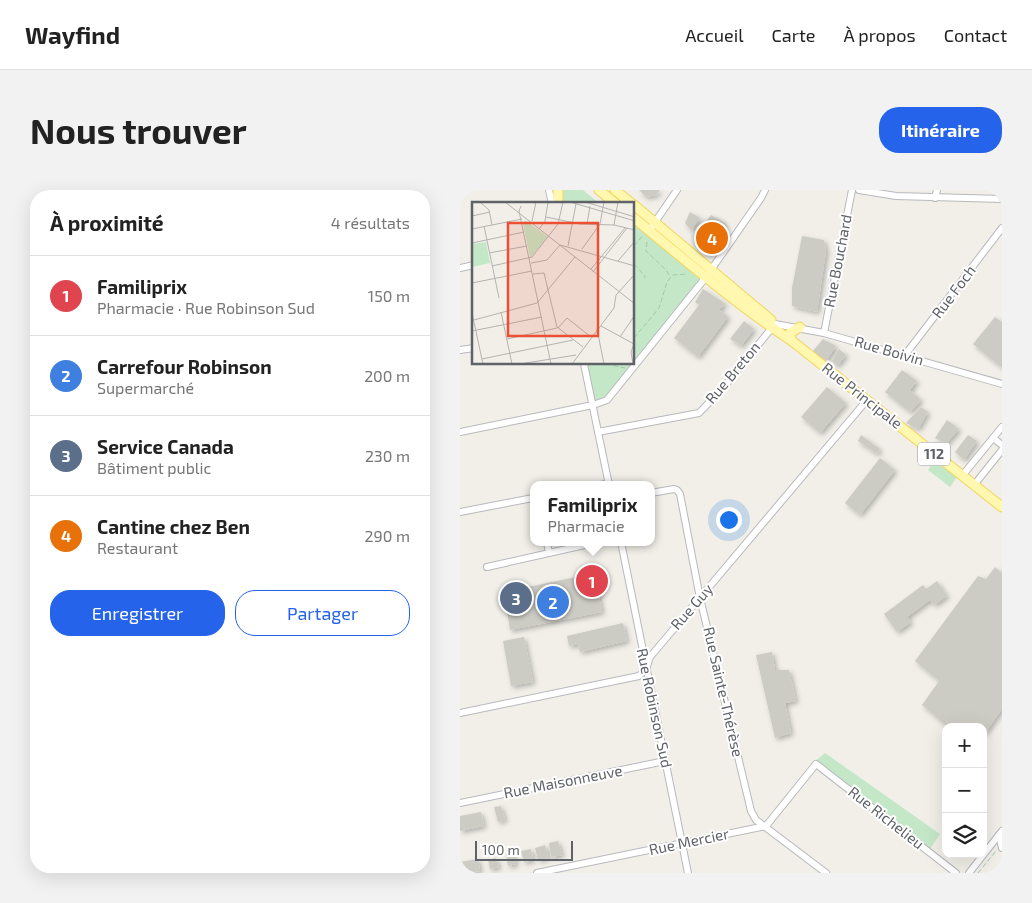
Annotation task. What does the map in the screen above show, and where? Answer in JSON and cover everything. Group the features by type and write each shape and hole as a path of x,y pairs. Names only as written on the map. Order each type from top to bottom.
{"main road":[{"path":"554,202 558,190"},
{"path":"599,190 614,202"},
{"name":"Rue Principale","path":"615,190 629,202"},
{"name":"Rue Principale","path":"635,207 712,269 792,341 1002,507"},
{"name":"Rue Principale","path":"635,219 706,277 773,325"},
{"path":"792,341 790,333 800,327"}],"street":[{"path":"549,190 554,202"},
{"path":"650,231 677,190"},
{"path":"460,432 593,405 607,400 706,277 765,190"},
{"name":"Rue Bouchard","path":"824,333 852,190"},
{"path":"859,190 896,196 1002,199"},
{"path":"935,198 937,190"},
{"name":"Rue Foch","path":"905,355 1002,228"},
{"name":"Rue Boivin","path":"773,325 800,327 824,333 1002,384"},
{"name":"Rue Breton","path":"598,432 700,413 723,388 773,325"},
{"path":"584,365 608,481"},
{"name":"Rue Guy","path":"646,669 650,657 867,400"},
{"path":"962,476 1002,427"},
{"path":"993,438 1002,445"},
{"path":"974,485 1002,450"},
{"name":"Rue Sainte-Thérèse","path":"655,492 674,488 680,494 700,598 751,811 756,820 766,826"},
{"path":"460,512 530,499"},
{"path":"548,546 550,553"},
{"path":"487,567 581,546"},
{"name":"Rue Robinson Sud","path":"622,546 688,873"},
{"path":"460,713 639,676 646,669"},
{"name":"Rue Maisonneuve","path":"460,802 665,761"},
{"name":"Rue Richelieu","path":"766,826 816,764 956,873"},
{"path":"766,826 826,873"},
{"name":"Rue Mercier","path":"536,873 766,826"},
{"path":"1001,833 1002,846"},
{"path":"969,873 1001,833"}],"path":[{"path":"635,244 640,236 650,231"},
{"path":"647,242 646,252 667,270 670,278"},
{"path":"635,265 644,275 644,278"},
{"path":"635,337 659,308 670,278 686,274"},
{"path":"611,365 622,367 622,365"},
{"path":"978,873 1002,846"}],"green space":[{"path":"555,190 583,190 598,202 555,202"},
{"path":"635,221 706,277 607,400 593,405 585,365 635,365"},
{"path":"935,460 957,477 950,487 928,470"},
{"path":"825,753 940,834 928,852 814,762"}],"building":[{"path":"639,190 660,190 656,195 646,197"},
{"path":"690,212 700,218 691,230 685,223"},
{"path":"711,215 725,223 710,248 705,245 711,231 707,230 705,223"},
{"path":"802,236 824,240 826,251 817,312 792,306 792,288"},
{"path":"703,289 726,304 719,309 728,317 698,357 674,338 699,305 695,302"},
{"path":"995,317 1002,322 1002,368 973,344"},
{"path":"744,321 754,329 741,346 730,339"},
{"path":"823,339 836,346 826,361 813,351"},
{"path":"839,349 846,355 837,366 832,361"},
{"path":"902,370 917,381 910,390 921,400 910,412 885,392"},
{"path":"827,387 846,403 820,433 801,417"},
{"path":"921,407 928,412 918,429 906,423"},
{"path":"947,420 959,429 946,444 935,438"},
{"path":"861,435 880,449 877,454 858,441"},
{"path":"968,435 977,441 964,460 955,452"},
{"path":"880,458 895,470 860,515 845,503"},
{"path":"995,567 1002,573 1002,709 987,730 987,723 943,723 922,705 939,681 915,661 978,576 986,579"},
{"path":"595,573 602,612 510,630 504,592"},
{"path":"937,581 947,596 934,605 930,600 907,617 911,622 897,632 884,614 923,585 926,589"},
{"path":"623,623 627,641 580,652 578,644 569,646 567,636"},
{"path":"524,637 533,682 511,686 503,641"},
{"path":"772,652 775,670 789,670 796,701 785,703 791,733 775,738 756,655"},
{"path":"501,806 505,820 498,822 494,807"},
{"path":"481,812 484,826 460,831 460,816"},
{"path":"558,841 562,855 551,857 549,843"},
{"path":"545,845 548,858 538,860 535,848"},
{"path":"531,849 533,860 524,862 521,851"},
{"path":"514,853 516,864 508,866 506,854"},
{"path":"496,858 499,867 490,869 488,860"},
{"path":"478,859 480,871 463,873 460,862"}],"place":[{"name":"Cantine chez Ben","path":"712,238"},
{"name":"Familiprix","path":"592,581"},
{"name":"Service Canada","path":"516,598"},
{"name":"Carrefour Robinson","path":"553,602"}]}
